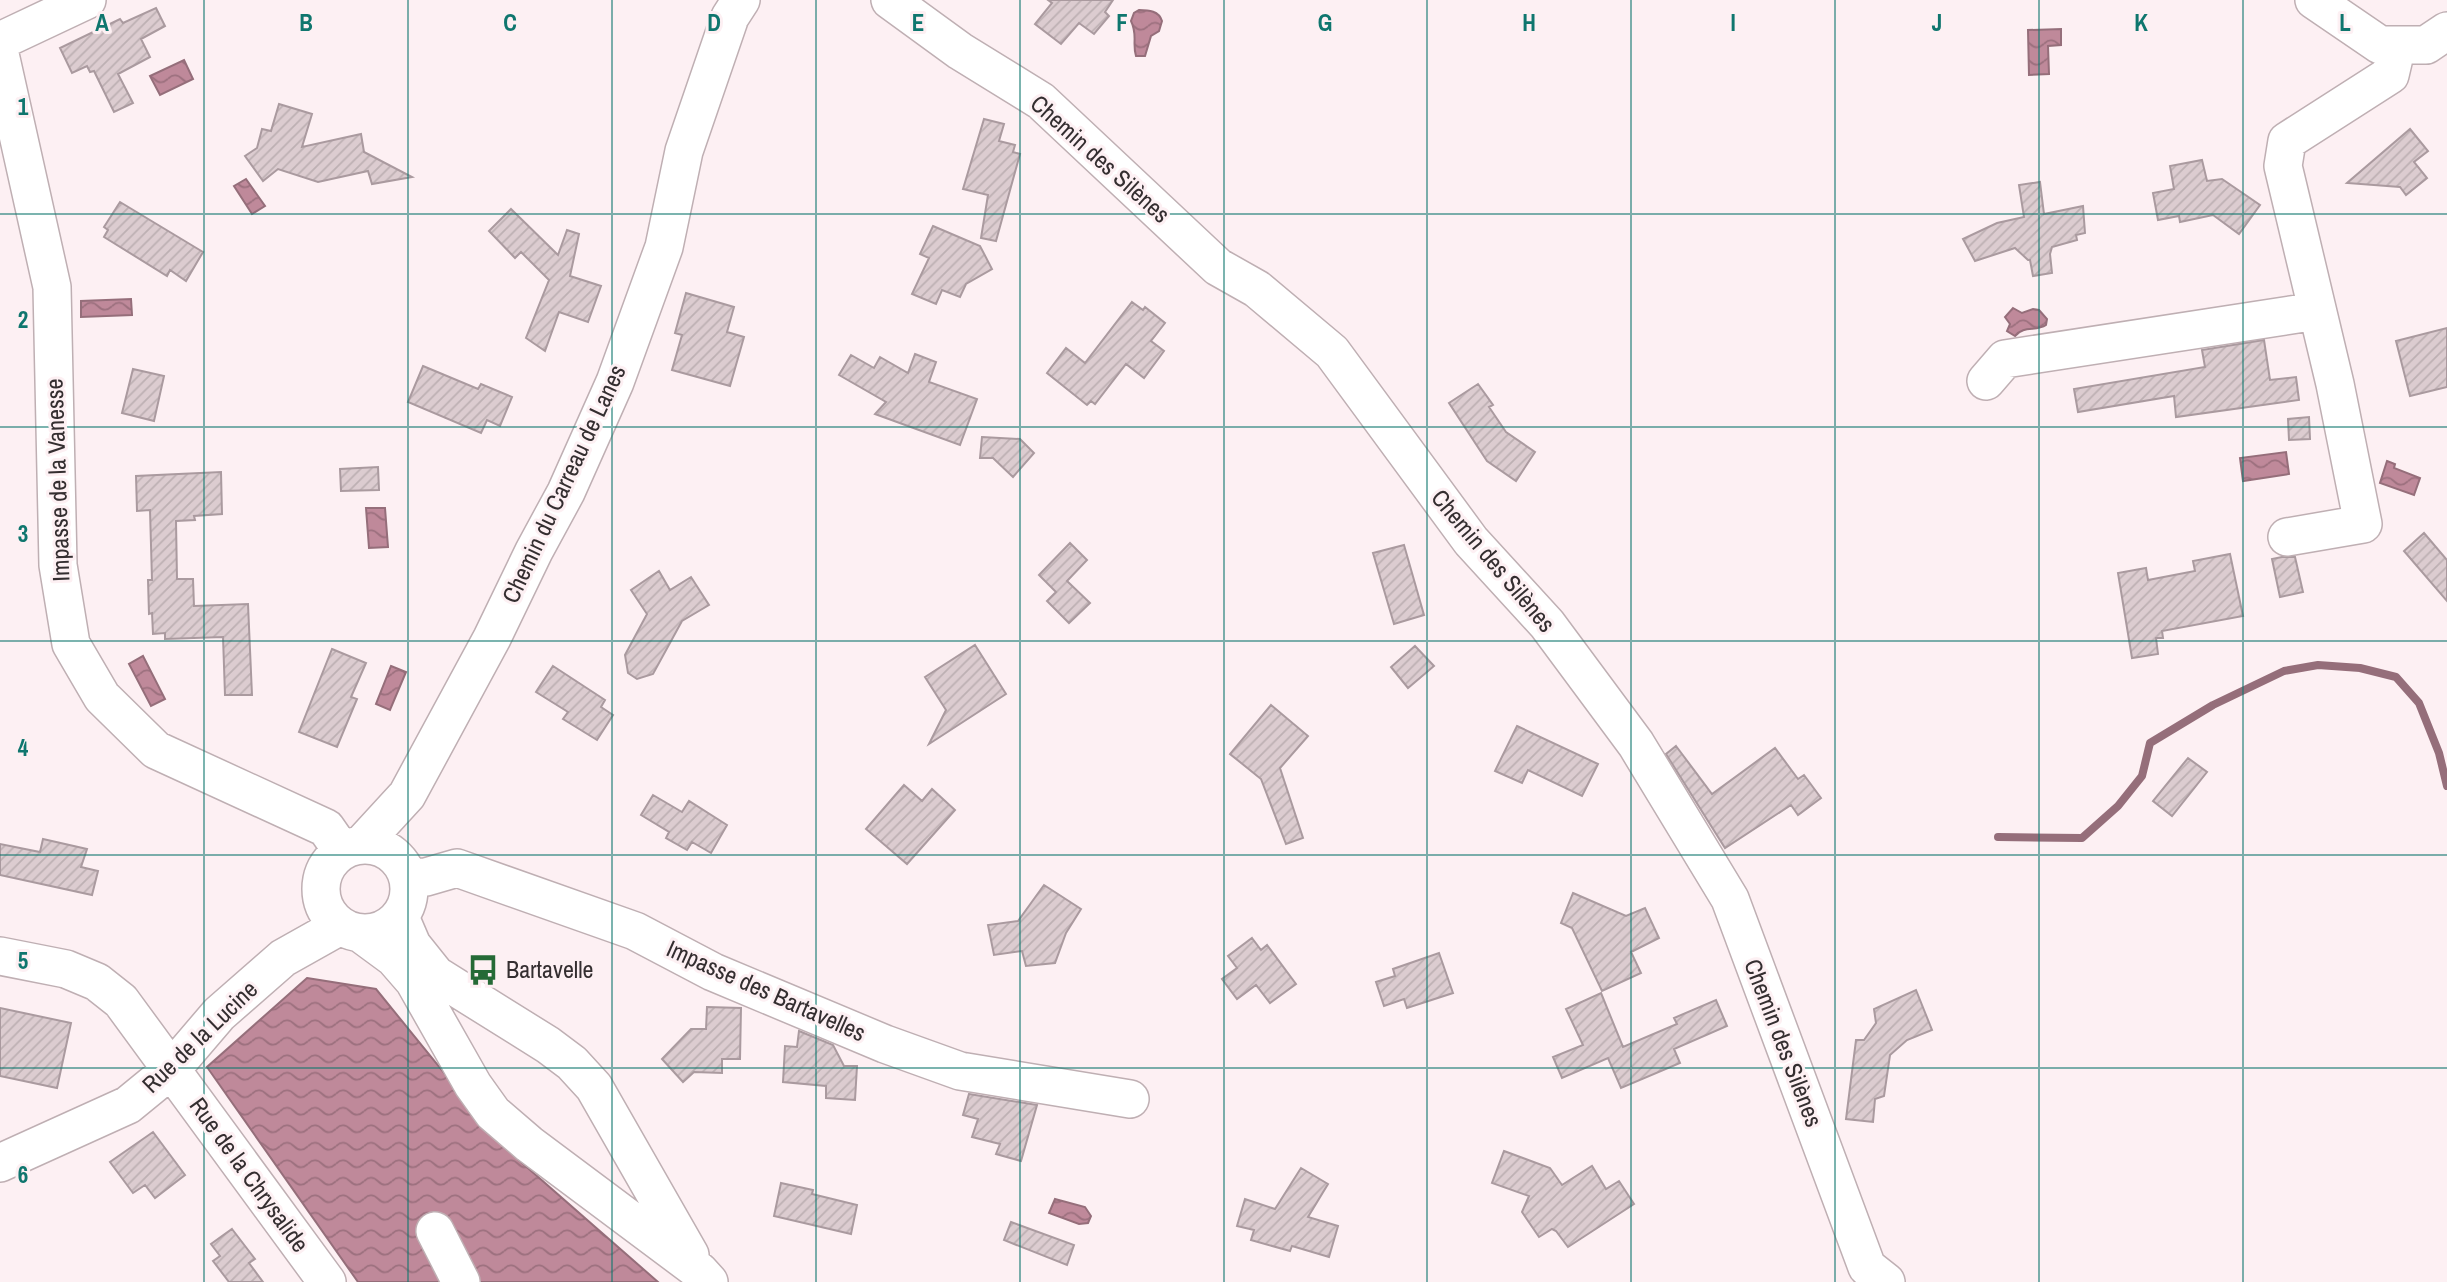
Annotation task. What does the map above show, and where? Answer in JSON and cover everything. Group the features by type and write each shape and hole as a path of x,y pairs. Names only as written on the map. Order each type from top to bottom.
{"street":[{"path":"0,41 87,0"},
{"name":"Chemin du Carreau de Lanes","path":"341,888 407,795 492,638 566,492 615,382 664,247 684,150 730,17 741,0"},
{"name":"Chemin des Silènes","path":"890,0 960,51 1041,101 1218,267 1257,289 1332,352 1471,541 1547,624 1636,744 1730,899 1867,1267 1886,1282"},
{"path":"2314,0 2380,45 2426,45 2447,31"},
{"path":"2287,537 2363,524 2283,166 2287,141 2390,75 2397,45"},
{"name":"Impasse de la Vanesse","path":"0,54 52,287 58,565 71,643 102,697 156,750 275,804 341,888"},
{"path":"1986,381 2005,359 2317,311"},
{"name":"Chemin du Carreau de Lanes","path":"400,917 407,905 409,892 404,869 407,795"},
{"path":"341,888 376,846 388,851 404,869"},
{"name":"Impasse des Bartavelles","path":"404,869 426,877 457,868 635,930 713,972 885,1044 960,1071 1130,1099"},
{"path":"341,888 375,933 389,927 400,917 412,945 436,975 572,1063 594,1087 704,1277"},
{"path":"341,888 414,981 473,1085 493,1113 529,1144 704,1277"},
{"name":"Rue de la Lucine","path":"0,1163 128,1105 172,1069 219,1014 283,958 341,888"},
{"name":"Rue de la Chrysalide","path":"0,956 66,970 97,982 121,1001 327,1282"},
{"path":"435,1231 461,1282"}],"water":[{"path":"1139,10 1156,13 1162,21 1159,31 1151,36 1145,56 1136,56 1131,21 1134,13"},
{"path":"2061,29 2061,45 2048,46 2049,74 2029,75 2028,30"},
{"path":"184,60 193,79 160,95 150,76"},
{"path":"246,179 265,206 252,214 234,186"},
{"path":"131,299 132,315 81,317 81,301"},
{"path":"2013,308 2022,313 2039,310 2047,319 2046,325 2022,331 2015,336 2007,331 2010,324 2005,317"},
{"path":"2286,452 2289,474 2243,481 2240,458"},
{"path":"2387,461 2395,464 2394,468 2420,478 2414,495 2380,483"},
{"path":"366,508 385,508 388,547 369,548"},
{"path":"143,656 165,699 151,706 129,664"},
{"path":"391,666 406,672 390,710 376,704"},
{"path":"307,978 376,989 505,1148 658,1282 358,1282 207,1067"},
{"path":"1055,1199 1085,1207 1091,1216 1088,1223 1079,1224 1049,1213"}],"building":[{"path":"1048,0 1113,0 1105,12 1109,16 1094,34 1079,23 1061,44 1035,24 1052,3"},
{"path":"156,8 165,26 141,39 150,57 118,74 133,103 114,112 94,71 90,72 87,66 72,73 60,48 120,19 123,23"},
{"path":"279,104 312,114 302,147 361,134 364,152 412,177 372,184 368,171 318,182 278,169 263,181 245,156 257,148 262,129 271,131"},
{"path":"984,119 1004,124 999,141 1015,145 1013,152 1020,154 996,241 981,238 988,195 963,189"},
{"path":"2410,129 2428,151 2414,162 2427,178 2406,195 2400,187 2347,183"},
{"path":"2202,160 2207,181 2222,179 2260,205 2239,234 2213,215 2180,222 2179,216 2158,220 2153,193 2174,189 2170,166"},
{"path":"2040,182 2044,214 2083,206 2085,233 2076,235 2077,240 2052,247 2052,273 2033,276 2030,260 2015,248 1975,261 1963,239 1997,223 2024,217 2019,185"},
{"path":"120,202 203,252 186,281 170,270 167,276 104,237 108,230 104,227"},
{"path":"511,209 558,255 567,230 579,234 570,276 601,286 588,322 559,312 545,351 526,338 549,280 521,252 515,258 489,231"},
{"path":"933,226 980,246 992,269 966,284 960,297 942,290 936,304 912,294 929,258 920,254"},
{"path":"686,293 734,307 727,332 744,337 730,386 672,370 682,335 675,333"},
{"path":"1132,302 1143,310 1145,307 1165,323 1151,341 1164,351 1144,378 1126,364 1095,404 1091,401 1087,405 1047,373 1066,348 1085,363"},
{"path":"2447,328 2447,387 2410,396 2396,341"},
{"path":"2264,340 2270,380 2296,377 2299,400 2176,417 2174,396 2078,412 2074,389 2205,367 2202,350"},
{"path":"915,354 936,362 929,382 977,399 960,445 875,414 886,402 839,375 851,355 874,368 880,357 908,373"},
{"path":"423,366 478,389 481,384 512,397 500,426 487,420 481,433 408,402"},
{"path":"133,369 164,376 154,421 122,413"},
{"path":"1478,384 1493,405 1489,407 1506,432 1535,452 1516,481 1487,461 1449,403"},
{"path":"2309,417 2310,439 2289,440 2288,419"},
{"path":"982,437 1020,439 1034,453 1013,477 993,458 980,458"},
{"path":"378,467 379,490 341,491 340,469"},
{"path":"221,472 222,514 194,516 195,520 176,521 177,579 193,579 194,606 248,604 252,695 225,695 223,637 165,639 165,633 153,634 152,613 149,614 148,580 152,580 150,510 137,511 136,476"},
{"path":"2424,533 2447,560 2447,601 2404,551"},
{"path":"1070,543 1087,560 1067,581 1090,603 1069,623 1047,601 1056,592 1039,575"},
{"path":"1404,545 1424,615 1394,624 1373,553"},
{"path":"2230,554 2243,616 2162,631 2163,638 2156,638 2158,654 2132,658 2118,573 2146,568 2148,580 2195,571 2193,561"},
{"path":"2295,557 2303,592 2280,597 2272,559"},
{"path":"659,571 670,590 691,577 709,605 682,621 653,674 637,679 628,673 625,655 647,614 631,590"},
{"path":"975,645 1006,694 929,744 946,710 925,677"},
{"path":"1415,646 1434,666 1408,688 1391,667"},
{"path":"332,649 366,663 351,697 357,699 337,747 299,732"},
{"path":"553,666 605,700 601,707 613,715 597,740 563,719 568,712 536,692"},
{"path":"1271,705 1308,736 1280,768 1303,838 1286,844 1261,779 1230,754"},
{"path":"1517,726 1598,764 1582,796 1528,770 1522,783 1495,771"},
{"path":"1676,746 1712,794 1775,748 1798,779 1804,775 1821,798 1798,815 1791,805 1725,848 1666,754"},
{"path":"2188,758 2207,772 2172,816 2153,801"},
{"path":"904,785 922,801 932,789 955,810 907,864 866,829"},
{"path":"653,795 682,812 689,801 727,825 711,853 692,842 687,850 666,838 669,832 641,815"},
{"path":"43,839 87,849 81,867 98,871 92,895 0,875 0,844 40,852"},
{"path":"1044,885 1081,909 1066,933 1055,963 1026,966 1022,951 994,955 988,925 1018,921"},
{"path":"1573,893 1626,916 1645,908 1659,938 1631,952 1641,973 1602,991 1572,928 1561,923"},
{"path":"1252,938 1261,950 1267,945 1296,984 1270,1003 1256,985 1237,999 1222,979 1237,968 1228,956"},
{"path":"1439,953 1453,993 1407,1008 1404,999 1384,1006 1376,982 1395,976 1393,969"},
{"path":"1916,990 1932,1030 1907,1040 1890,1055 1884,1096 1875,1099 1873,1122 1846,1119 1856,1040 1864,1040 1876,1023 1874,1009"},
{"path":"1601,993 1623,1047 1677,1024 1674,1018 1716,1000 1727,1026 1674,1049 1680,1063 1621,1088 1608,1058 1562,1078 1553,1057 1583,1045 1566,1009"},
{"path":"707,1007 741,1008 740,1059 722,1059 722,1073 694,1072 683,1082 662,1059 691,1029 706,1029"},
{"path":"0,1008 71,1023 57,1088 0,1076"},
{"path":"799,1031 833,1045 844,1066 857,1066 855,1100 826,1098 826,1086 783,1082 785,1046 797,1047"},
{"path":"969,1094 1037,1105 1021,1161 996,1154 1000,1144 972,1137 978,1119 963,1115"},
{"path":"153,1132 185,1175 155,1198 145,1185 133,1193 110,1162"},
{"path":"1504,1151 1550,1168 1562,1185 1592,1166 1606,1189 1619,1181 1634,1204 1568,1247 1552,1229 1539,1237 1522,1212 1529,1196 1492,1183"},
{"path":"1301,1168 1328,1184 1308,1217 1338,1226 1329,1257 1292,1246 1290,1251 1251,1240 1254,1230 1237,1226 1245,1199 1275,1209"},
{"path":"781,1183 813,1190 812,1194 857,1205 851,1234 774,1216"},
{"path":"1011,1222 1074,1245 1067,1265 1004,1240"},
{"path":"232,1229 255,1259 249,1263 263,1282 229,1282 213,1261 220,1256 211,1244"}],"waterway":[{"path":"1998,837 2082,838 2118,806 2142,776 2150,743 2213,705 2284,671 2318,665 2360,668 2396,677 2419,703 2439,753 2447,786"}],"place":[{"name":"Bartavelle","path":"483,970"}]}
